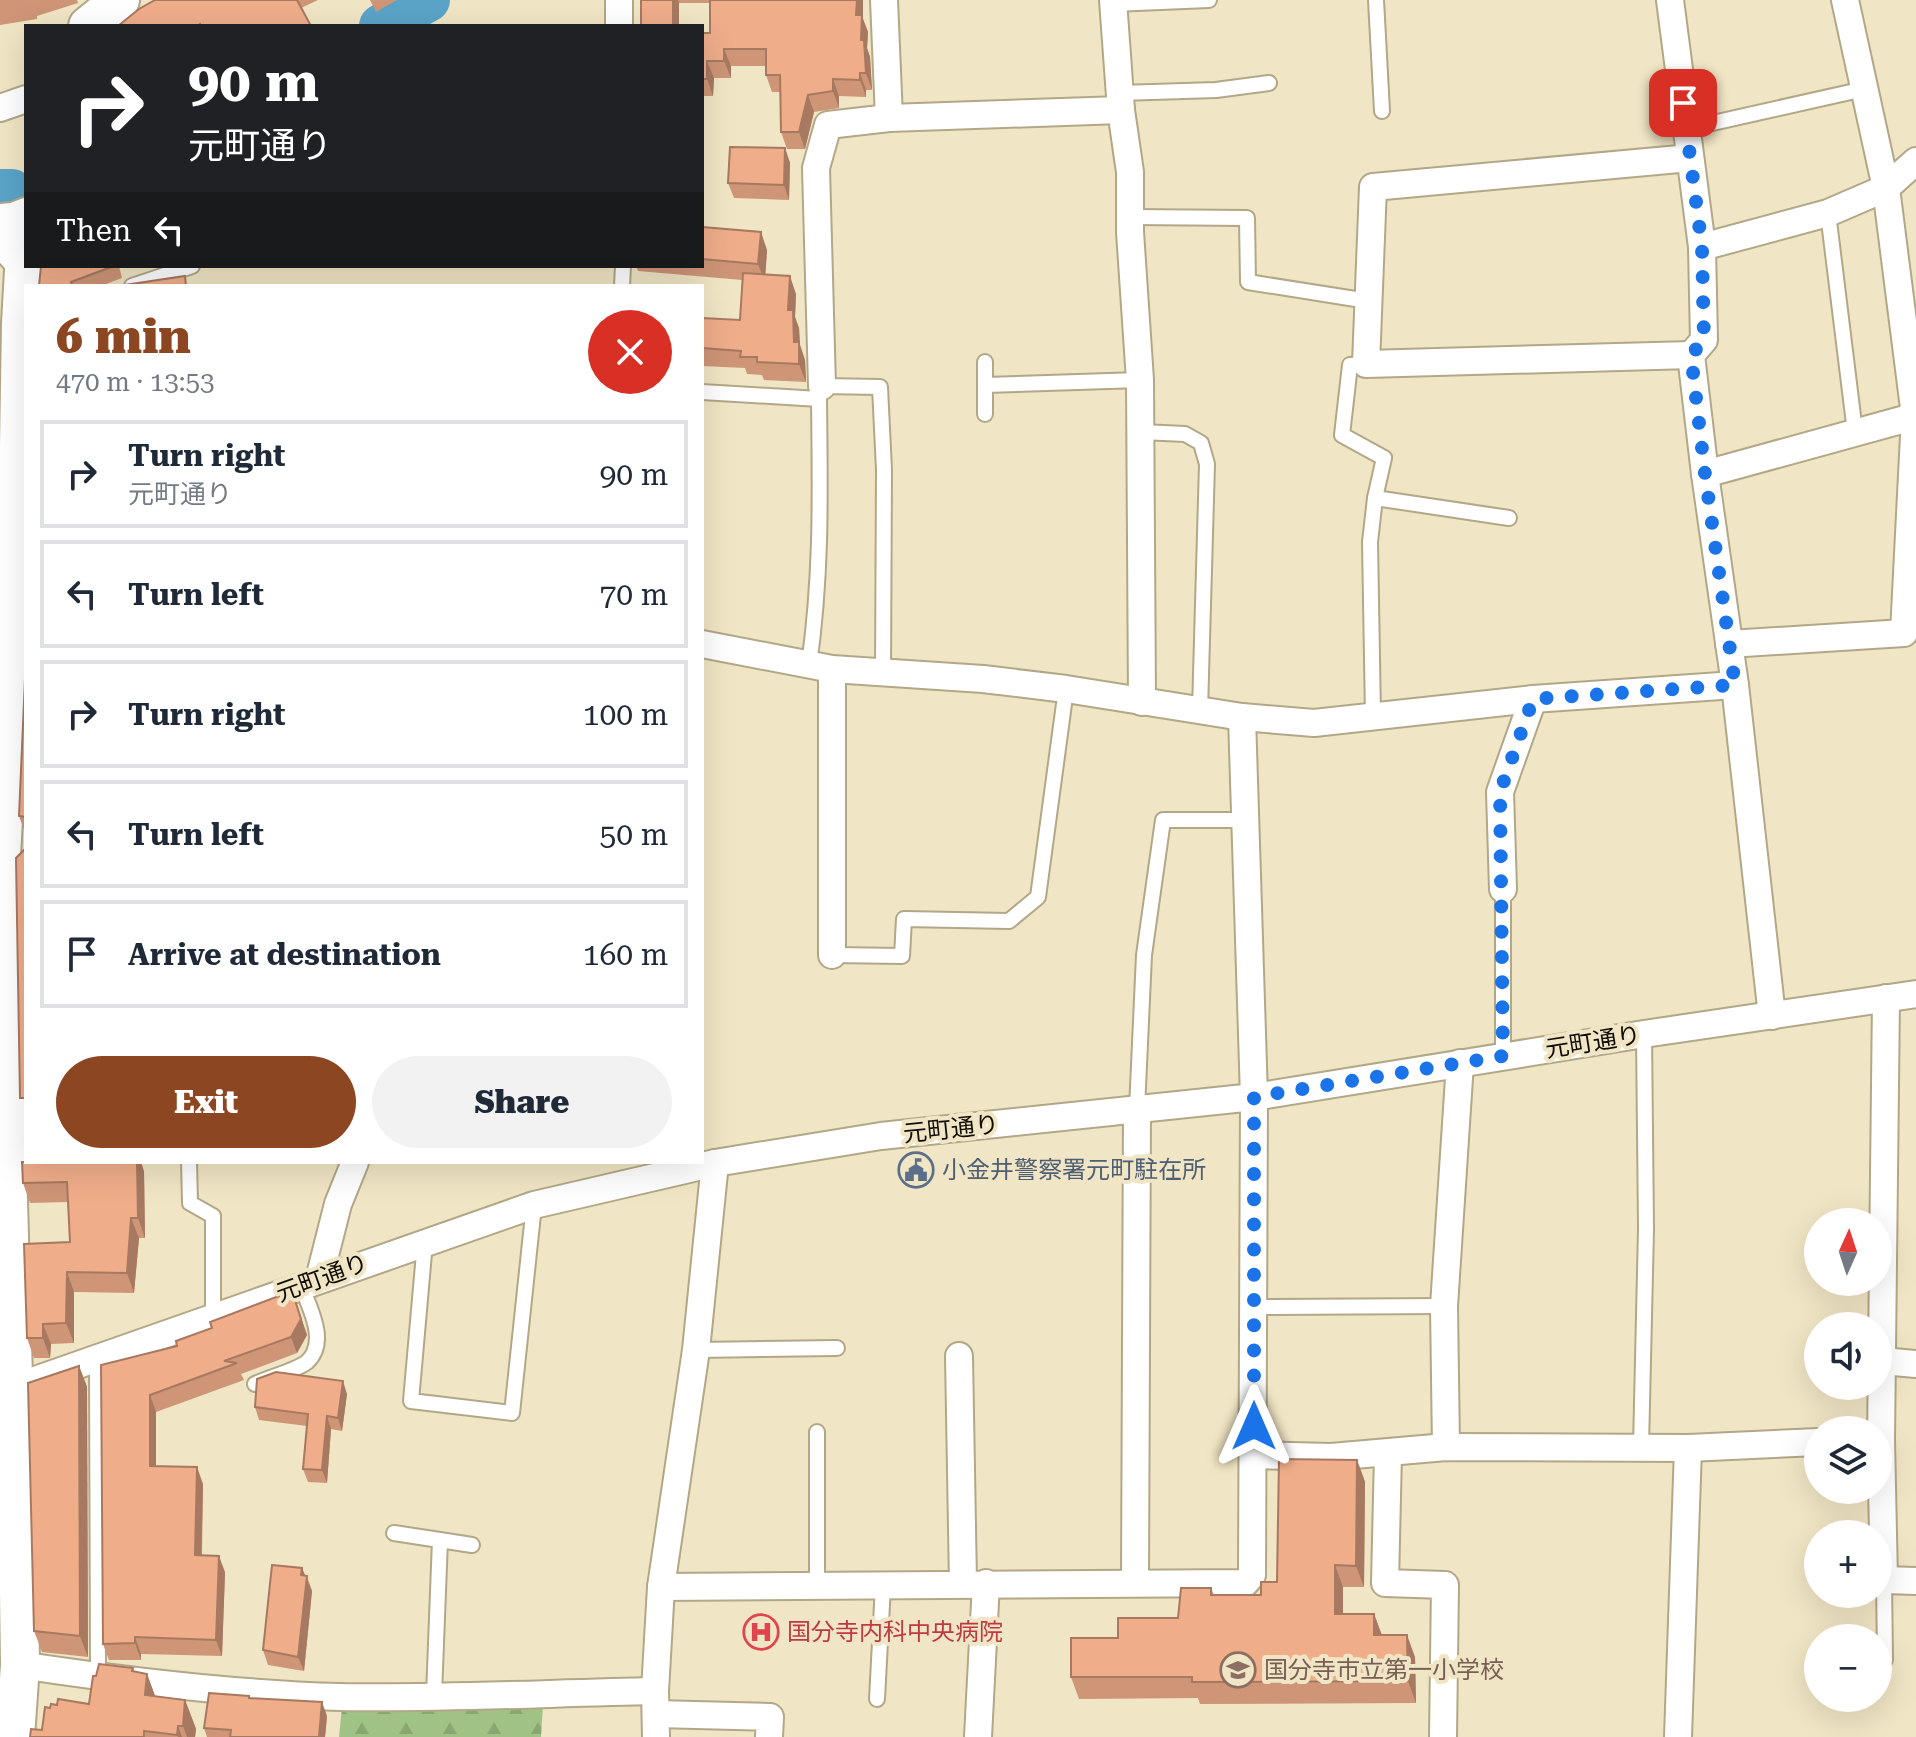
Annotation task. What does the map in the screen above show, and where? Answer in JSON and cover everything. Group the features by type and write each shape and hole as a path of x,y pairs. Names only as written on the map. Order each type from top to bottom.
{"main road":[{"path":"90,24 120,0"},
{"path":"11,1729 20,1665 7,1390 15,1024 9,857 19,662 15,581 22,460 24,335"}],"street":[{"path":"619,0 619,24"},
{"path":"884,0 889,118"},
{"path":"1670,0 1702,247 1704,340 1691,355 1366,364 1373,187 1690,158"},
{"path":"1729,644 1904,633 1916,416 1886,188 1845,0"},
{"path":"1113,2 1130,172 1140,380 1142,702"},
{"path":"0,108 24,100"},
{"path":"820,393 816,168 828,125 1121,101"},
{"path":"1702,247 1828,213 1886,188 1916,161"},
{"path":"0,217 24,212"},
{"path":"0,235 7,251 24,253"},
{"path":"1691,355 1735,685 1772,1016"},
{"path":"1705,474 1916,416"},
{"path":"704,644 821,667 983,679 1242,717 1314,723 1533,699 1735,685"},
{"path":"821,667 832,955"},
{"path":"1503,889 1500,792 1533,699"},
{"path":"661,1587 1245,1583 1252,1575 1254,1097 1242,717"},
{"name":"元町通り","path":"7,1390 534,1205 608,1174 715,1163 881,1136 1254,1097 1916,994"},
{"path":"1883,1312 1886,998"},
{"path":"1446,1447 1444,1306 1460,1063"},
{"path":"1135,1582 1137,1109"},
{"path":"656,1714 661,1587 696,1350 715,1163"},
{"path":"310,1282 354,1164"},
{"path":"959,1356 974,1584 978,1737"},
{"path":"1892,1362 1916,1364"},
{"path":"1254,1455 1331,1457 1446,1447 1688,1448 1804,1443"},
{"path":"1678,1737 1688,1448"},
{"path":"1388,1453 1385,1583 1445,1585 1443,1737"},
{"path":"1892,1580 1916,1581"},
{"path":"20,1665 261,1692 340,1697 434,1695 656,1714 770,1717 769,1737"}],"lane":[{"path":"1113,2 1209,0"},
{"path":"1376,0 1382,111"},
{"path":"1121,101 1269,83"},
{"path":"1686,129 1864,89"},
{"path":"1828,213 1855,432"},
{"path":"1130,217 1247,218 1248,282 1368,301"},
{"path":"138,284 186,268"},
{"path":"985,362 985,414"},
{"path":"1366,364 1350,365 1342,435 1384,458 1370,542 1373,716"},
{"path":"985,385 1140,380"},
{"path":"704,392 820,393 880,387 884,470 883,672"},
{"path":"820,393 821,545 817,607 821,667"},
{"path":"1141,432 1185,434 1201,443 1207,464 1200,710"},
{"path":"1375,498 1509,518"},
{"path":"832,955 902,956 904,919 1009,921 1038,897 1066,689"},
{"path":"1137,1109 1144,955 1163,820 1244,820"},
{"path":"1503,889 1503,1056"},
{"path":"1641,1447 1646,1229 1644,1034"},
{"path":"189,1164 190,1203 213,1216 213,1318"},
{"path":"425,1241 411,1401 512,1413 534,1205"},
{"path":"255,1384 307,1362 316,1348 317,1326 310,1282"},
{"path":"1254,1307 1444,1306"},
{"path":"696,1350 837,1348"},
{"path":"97,1359 98,1676"},
{"path":"817,1432 817,1585"},
{"path":"394,1533 472,1545"},
{"path":"434,1695 440,1540"},
{"path":"877,1699 883,1585"}],"green space":[{"path":"543,1706 541,1737 339,1737 342,1707"}],"building":[{"path":"155,0 297,0 310,24 120,24"},
{"path":"641,0 673,0 673,24 641,24"},
{"path":"710,0 857,0 856,15 862,15 861,40 864,40 866,73 860,73 860,80 833,79 833,91 808,95 799,132 781,132 780,75 766,75 766,49 724,49 724,61 707,61 707,79 704,79 704,33 710,33"},
{"path":"730,147 785,148 784,185 728,183"},
{"path":"704,227 761,232 758,264 704,259"},
{"path":"41,268 109,268 72,284 39,284"},
{"path":"743,273 790,276 788,310 793,310 794,342 799,342 799,364 757,362 757,357 740,357 741,351 704,348 704,318 740,320"},
{"path":"185,276 186,284 131,284"},
{"path":"24,702 24,817 19,816"},
{"path":"24,850 24,1098 20,1098 16,858"},
{"path":"22,1162 137,1164 138,1218 131,1218 127,1273 67,1272 66,1323 43,1324 43,1338 27,1338 24,1244 70,1242 67,1182 23,1183"},
{"path":"292,1291 301,1319 291,1337 224,1361 237,1363 150,1395 150,1466 197,1467 195,1555 219,1556 216,1640 135,1637 135,1643 103,1644 101,1365 177,1346 176,1341 212,1328 210,1322"},
{"path":"79,1366 80,1636 34,1631 28,1383"},
{"path":"276,1372 343,1381 338,1418 327,1416 322,1470 303,1469 308,1414 255,1407 257,1379"},
{"path":"1279,1459 1357,1460 1356,1566 1335,1565 1335,1614 1374,1614 1374,1635 1407,1635 1408,1681 1192,1682 1192,1677 1071,1677 1071,1638 1118,1638 1118,1618 1178,1618 1181,1588 1211,1588 1211,1595 1261,1595 1261,1582 1277,1582"},
{"path":"272,1565 302,1568 301,1575 307,1576 298,1657 263,1650"},
{"path":"99,1664 133,1668 132,1671 147,1674 145,1695 185,1700 183,1726 178,1726 177,1735 144,1731 144,1737 30,1737 31,1729 42,1730 45,1707 57,1705 58,1699 89,1704 93,1676 96,1676"},
{"path":"209,1693 322,1702 319,1737 230,1737 231,1730 204,1728"}],"waterway":[{"path":"385,24 428,0"},
{"path":"0,191 12,191"}],"place":[{"name":"小金井警察署元町駐在所","path":"916,1170"},
{"name":"国分寺内科中央病院","path":"761,1632"},
{"name":"国分寺市立第一小学校","path":"1238,1670"}],"route":[{"path":"1254,1426 1254,1097 1503,1056 1500,792 1533,699 1735,685 1691,355 1704,340 1702,247 1683,103"}]}
